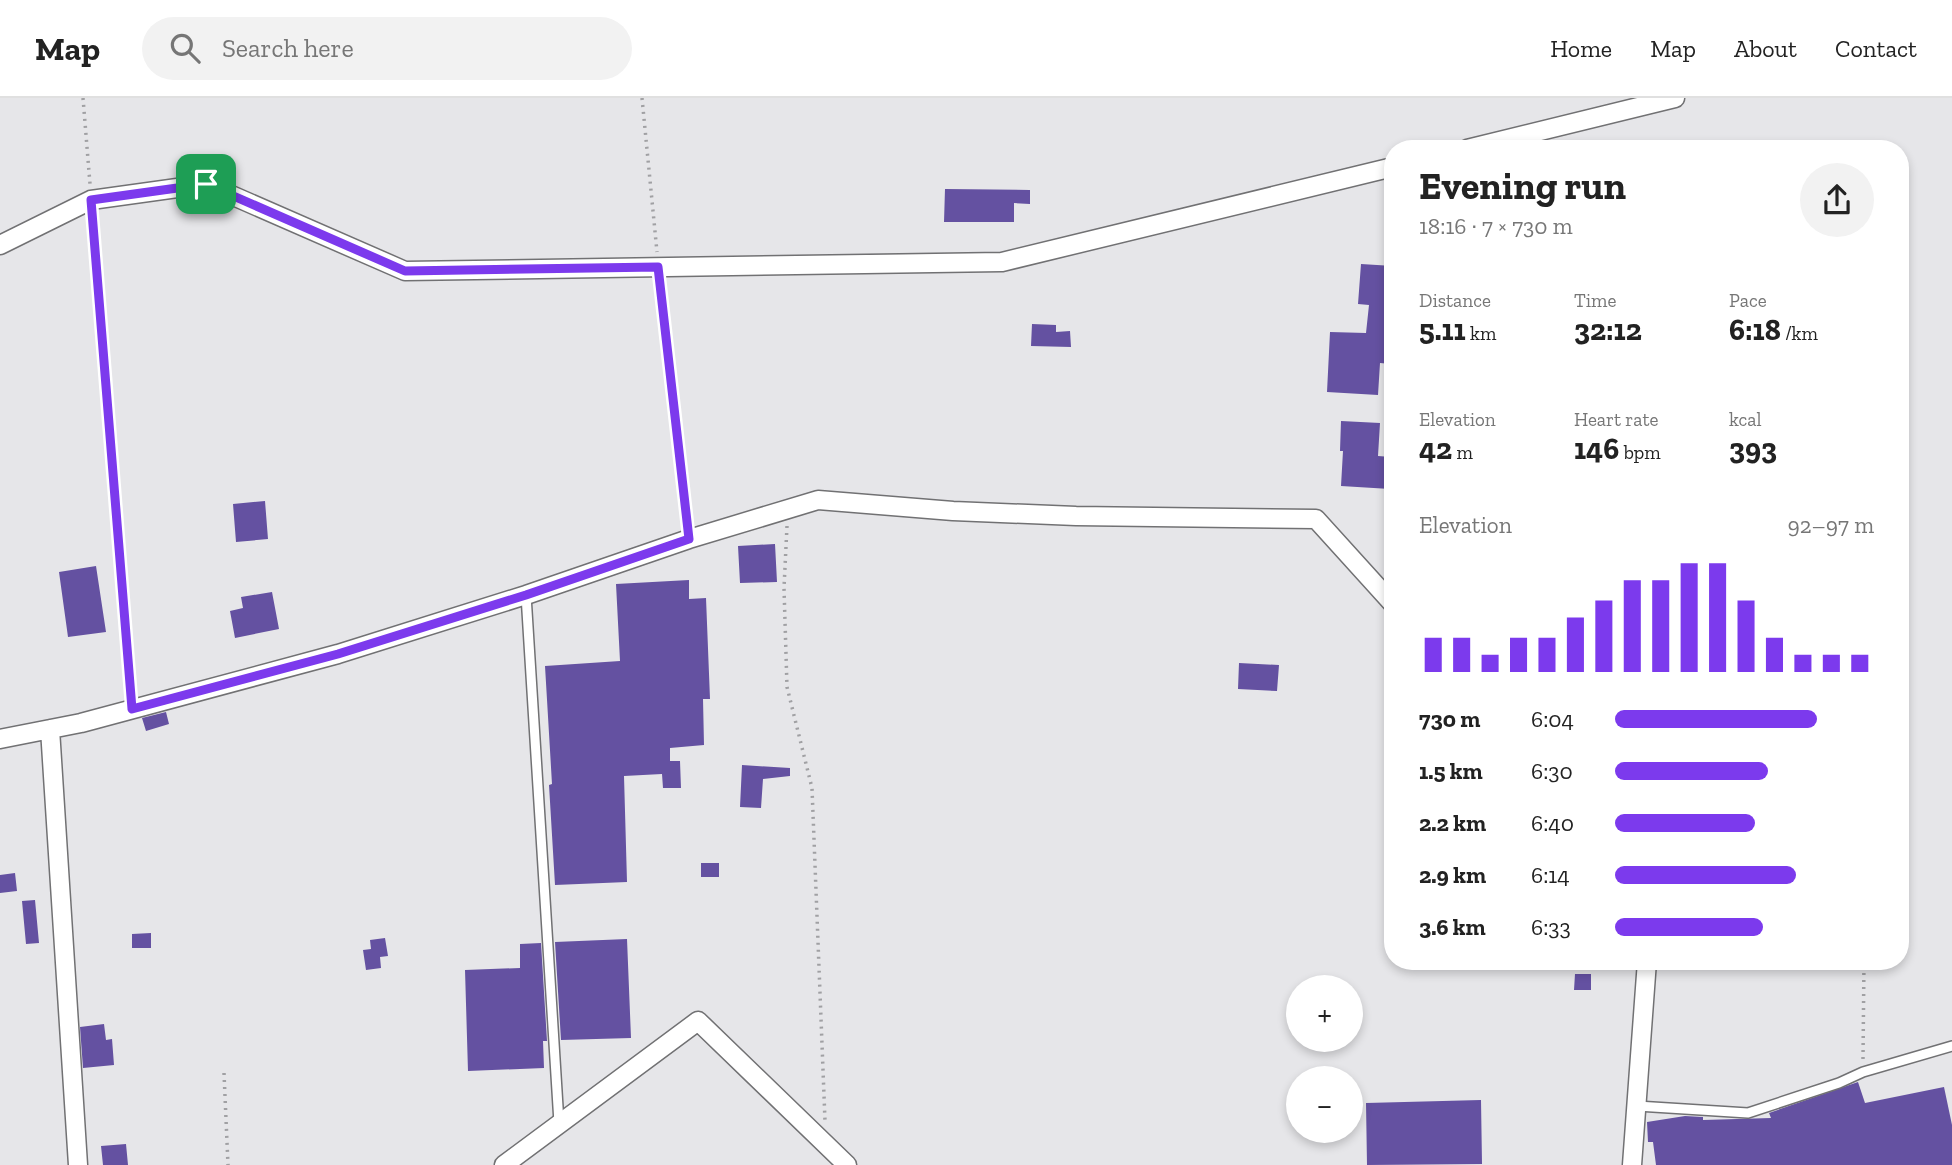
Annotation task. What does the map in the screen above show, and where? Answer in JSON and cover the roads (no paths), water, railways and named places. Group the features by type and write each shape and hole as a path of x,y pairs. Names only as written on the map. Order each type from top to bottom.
{"street":[{"path":"1504,140 1675,98"},
{"path":"0,245 91,200 206,184 405,271 1002,262 1384,169"},
{"path":"0,740 132,709 338,654 526,595 689,539 818,500 953,511 1076,516 1316,519 1384,594"},
{"path":"50,729 78,1165"},
{"path":"1632,1165 1646,970"},
{"path":"504,1165 698,1021 847,1165"}],"lane":[{"path":"526,595 559,1123"},
{"path":"1637,1106 1748,1113 1839,1083 1863,1072 1952,1046"}]}
